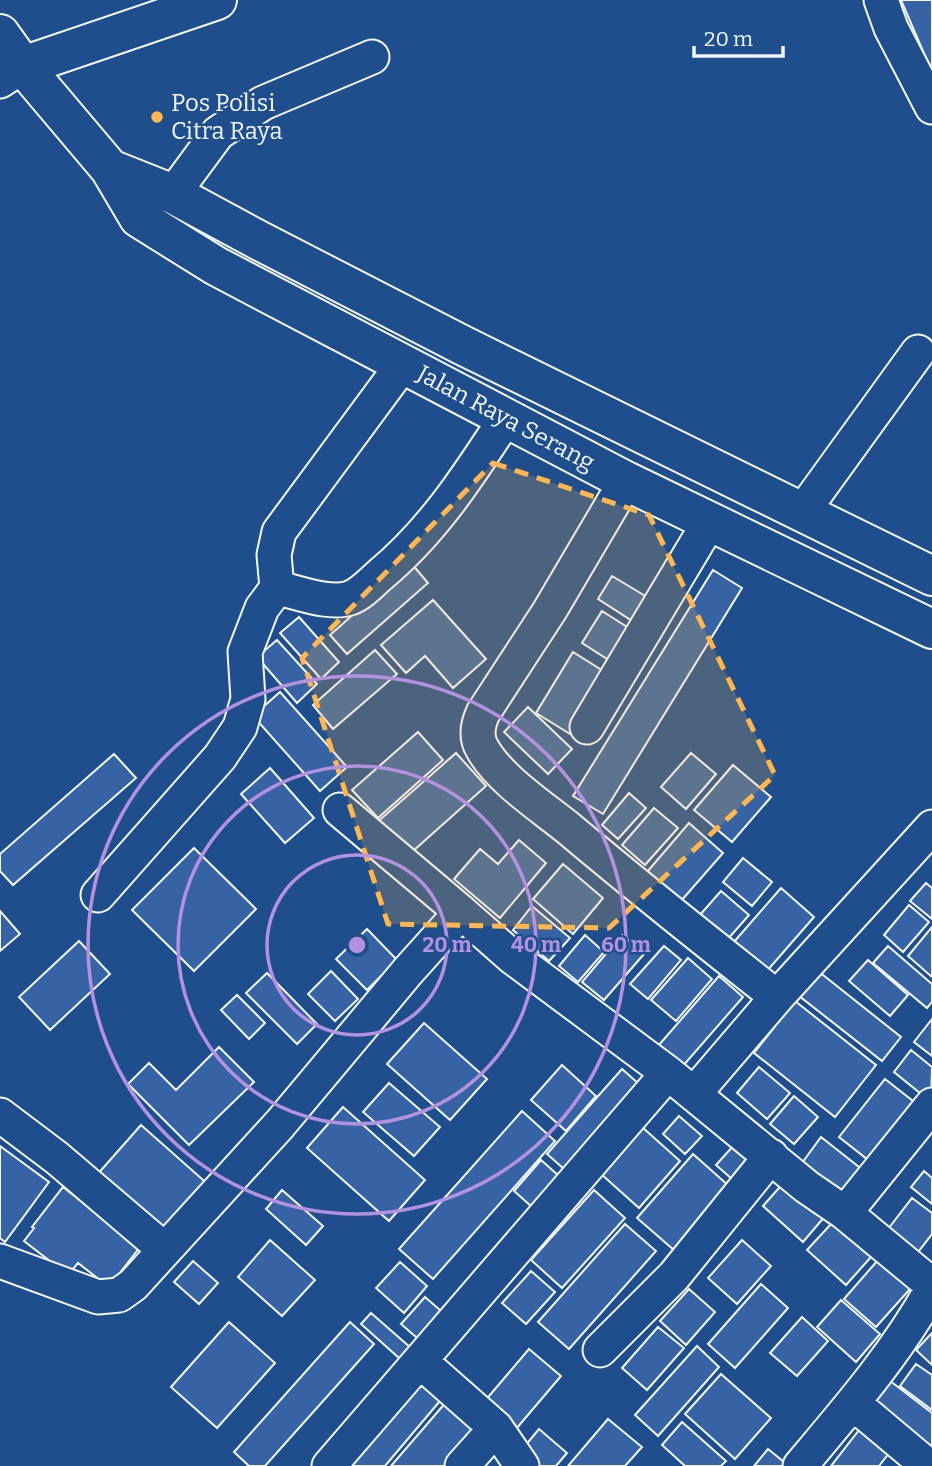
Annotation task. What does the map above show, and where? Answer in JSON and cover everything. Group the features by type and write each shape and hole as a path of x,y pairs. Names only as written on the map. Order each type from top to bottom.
{"main road":[{"path":"11,74 217,0"},
{"name":"Jalan Raya Serang","path":"0,34 11,74 110,169 139,218 216,266 625,481 932,629"},
{"name":"Jalan Raya Serang","path":"110,169 173,194 260,242 464,346 932,576"}],"street":[{"path":"881,0 891,28 932,107"},
{"path":"173,194 218,133 263,103 372,57"},
{"path":"803,511 918,352"},
{"path":"97,895 220,757 240,727 248,699 245,652 262,608 277,588 274,555 279,531 403,364"},
{"path":"277,588 335,600 352,597 369,585 437,519 506,418"},
{"path":"625,481 550,610 483,713 477,726 481,747 500,771 527,794 630,881 777,998"},
{"path":"587,727 710,521"},
{"path":"340,810 512,957 668,1073 807,1187 845,1213 932,1287 906,1333 853,1404 800,1466"},
{"path":"694,1094 932,827"},
{"path":"0,1261 98,1297 119,1295 133,1285 280,1124 461,912"},
{"path":"329,1466 668,1073"},
{"path":"845,1213 932,1105"},
{"path":"0,1115 57,1158 165,1250"},
{"path":"600,1350 674,1276 771,1156"},
{"path":"420,1361 496,1428 522,1466"},
{"path":"853,1404 928,1466"},
{"path":"462,1466 496,1428"}],"highlighted area":[{"path":"493,463 649,515 775,775 609,928 388,924 302,658"}],"building":[{"path":"901,0 932,0 932,72"},
{"path":"411,563 428,583 347,654 330,635"},
{"path":"713,570 742,588 603,814 573,796"},
{"path":"612,576 652,600 637,624 598,599"},
{"path":"433,600 486,659 453,688 425,656 406,673 381,645"},
{"path":"602,611 635,632 615,664 582,643"},
{"path":"299,617 339,662 321,679 280,633"},
{"path":"277,640 317,684 297,703 257,657"},
{"path":"375,650 397,674 333,729 313,705"},
{"path":"573,652 608,674 570,734 536,713"},
{"path":"280,692 347,767 320,791 253,716"},
{"path":"528,707 572,749 548,774 504,732"},
{"path":"418,732 443,760 378,818 352,790"},
{"path":"456,753 486,786 404,859 374,825"},
{"path":"691,753 716,774 686,809 661,787"},
{"path":"114,754 136,778 13,885 0,871 0,854"},
{"path":"733,765 771,797 732,842 694,810"},
{"path":"270,768 314,818 285,843 241,794"},
{"path":"629,793 646,808 618,839 602,825"},
{"path":"654,808 678,828 645,865 622,845"},
{"path":"689,823 723,853 681,901 647,872"},
{"path":"519,840 546,863 500,918 454,879 480,849 498,864"},
{"path":"194,848 256,909 194,971 132,910"},
{"path":"743,858 772,882 752,906 723,882"},
{"path":"563,864 603,898 573,934 533,899"},
{"path":"926,883 932,888 932,919 910,901"},
{"path":"781,888 814,917 766,972 733,943"},
{"path":"721,891 749,915 727,940 699,916"},
{"path":"909,905 929,922 903,952 884,935"},
{"path":"532,906 570,938 549,961 513,930"},
{"path":"0,911 20,934 0,951"},
{"path":"932,927 932,977 908,956"},
{"path":"367,929 397,960 367,990 336,959"},
{"path":"585,935 604,952 578,982 559,966"},
{"path":"622,935 644,954 604,1000 582,982"},
{"path":"79,941 110,974 50,1030 19,997"},
{"path":"664,946 681,960 648,999 630,984"},
{"path":"888,946 932,984 932,1002 927,1008 873,963"},
{"path":"688,958 712,979 676,1021 651,1000"},
{"path":"868,960 908,995 890,1016 849,981"},
{"path":"813,967 901,1037 882,1061 794,992"},
{"path":"331,971 358,999 335,1021 308,994"},
{"path":"267,973 317,1024 297,1044 246,993"},
{"path":"719,976 743,997 682,1067 658,1046"},
{"path":"237,995 265,1023 249,1039 221,1010"},
{"path":"795,1001 876,1065 835,1117 754,1053"},
{"path":"932,1019 932,1056 914,1042"},
{"path":"424,1023 487,1079 450,1120 387,1064"},
{"path":"219,1047 254,1082 189,1145 128,1084 149,1063 176,1090"},
{"path":"911,1050 932,1067 931,1102 894,1072"},
{"path":"562,1065 596,1096 566,1131 531,1100"},
{"path":"759,1067 790,1093 767,1119 737,1093"},
{"path":"622,1069 647,1091 572,1176 547,1154"},
{"path":"885,1079 918,1105 872,1163 839,1137"},
{"path":"389,1083 440,1127 414,1156 363,1112"},
{"path":"794,1096 818,1117 794,1144 770,1124"},
{"path":"343,1107 425,1180 389,1221 307,1148"},
{"path":"522,1111 555,1141 433,1279 399,1249"},
{"path":"679,1116 702,1136 685,1154 663,1134"},
{"path":"141,1125 211,1187 165,1238 96,1176"},
{"path":"642,1127 680,1161 639,1208 601,1174"},
{"path":"821,1137 864,1171 844,1196 802,1163"},
{"path":"735,1144 760,1166 741,1187 716,1165"},
{"path":"0,1146 49,1182 5,1242 0,1238"},
{"path":"693,1154 738,1194 682,1257 637,1218"},
{"path":"541,1160 568,1184 541,1215 514,1191"},
{"path":"924,1171 932,1178 932,1204 911,1187"},
{"path":"786,1180 826,1215 803,1242 763,1206"},
{"path":"63,1187 140,1247 109,1287 78,1263 68,1275 24,1241"},
{"path":"282,1190 323,1226 306,1245 266,1209"},
{"path":"594,1190 625,1218 562,1288 531,1260"},
{"path":"912,1198 932,1213 932,1234 915,1256 885,1233"},
{"path":"832,1223 871,1257 846,1285 807,1250"},
{"path":"625,1224 656,1251 569,1349 538,1322"},
{"path":"270,1240 315,1280 282,1316 238,1277"},
{"path":"742,1240 771,1266 737,1304 708,1278"},
{"path":"878,1260 910,1289 876,1327 844,1299"},
{"path":"193,1261 218,1283 199,1304 174,1282"},
{"path":"400,1262 427,1286 404,1313 376,1288"},
{"path":"531,1271 555,1292 526,1324 502,1303"},
{"path":"761,1284 788,1308 735,1368 708,1344"},
{"path":"689,1289 715,1312 686,1345 660,1321"},
{"path":"425,1297 448,1317 424,1344 401,1324"},
{"path":"841,1300 880,1334 856,1362 817,1327"},
{"path":"371,1313 419,1355 408,1366 361,1324"},
{"path":"802,1317 828,1341 797,1376 770,1353"},
{"path":"229,1322 275,1363 217,1428 171,1387"},
{"path":"350,1322 374,1344 265,1466 249,1466 234,1452"},
{"path":"658,1327 684,1348 647,1390 622,1368"},
{"path":"932,1333 932,1365 916,1350"},
{"path":"697,1346 719,1367 658,1436 635,1415"},
{"path":"529,1349 561,1376 516,1429 484,1402"},
{"path":"916,1364 932,1375 932,1410 900,1386"},
{"path":"417,1371 445,1395 385,1466 336,1466"},
{"path":"721,1374 771,1418 735,1459 685,1414"},
{"path":"881,1374 932,1413 932,1453 861,1401"},
{"path":"447,1401 479,1428 447,1466 391,1466"},
{"path":"608,1419 642,1447 625,1466 568,1466"},
{"path":"682,1422 726,1461 721,1466 685,1466 662,1445"},
{"path":"863,1425 893,1448 879,1466 831,1466"},
{"path":"539,1429 567,1453 556,1466 536,1466 520,1452"},
{"path":"768,1449 789,1466 754,1466"}],"place":[{"name":"Pos Polisi Citra Raya","path":"157,117"}]}
